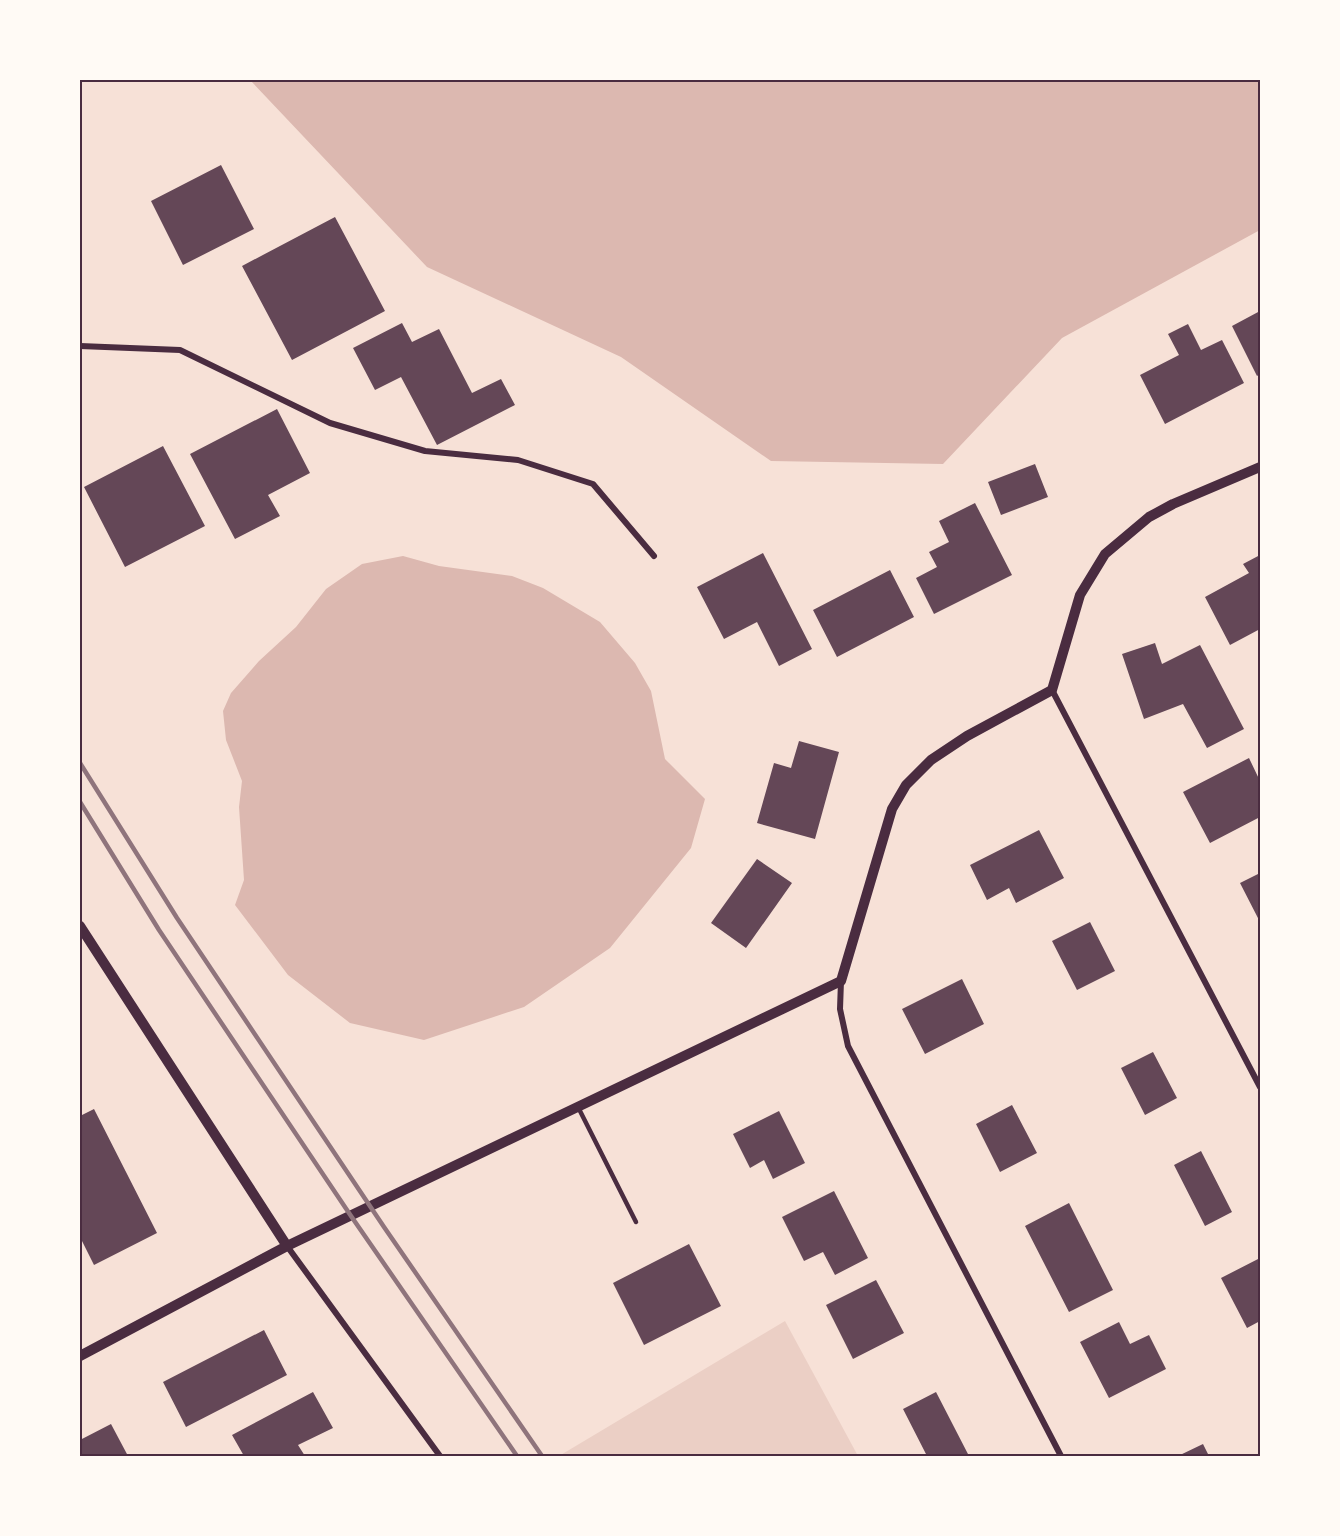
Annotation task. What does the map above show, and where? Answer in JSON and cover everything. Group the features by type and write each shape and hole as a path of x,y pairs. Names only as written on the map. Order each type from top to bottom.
{"street":[{"path":"80,346 180,350 330,423 425,451 518,460 593,484 654,556"},
{"path":"1260,467 1165,508 1149,517 1104,554 1080,595 1052,690 1260,1087"},
{"path":"1052,690 967,736 931,760 906,785 892,809 841,981 840,1009 848,1046 1061,1456"},
{"path":"80,926 287,1246 440,1456"},
{"path":"80,1356 287,1246 841,981"}],"lane":[{"path":"578,1107 636,1222"}],"shaded area":[{"path":"250,80 1260,80 1260,230 1062,338 943,464 771,461 621,357 427,267"},
{"path":"403,556 439,566 512,576 543,588 600,622 635,663 651,691 665,759 705,799 691,848 610,948 524,1007 424,1040 350,1023 288,975 235,905 244,880 239,807 242,781 226,740 223,711 231,693 259,661 296,627 326,589 362,564"},
{"path":"785,1321 858,1456 559,1456"}],"building":[{"path":"221,165 254,229 183,265 151,201"},
{"path":"335,217 385,311 292,360 242,266"},
{"path":"1260,311 1260,374 1257,376 1232,326"},
{"path":"402,323 412,342 439,329 472,393 501,379 515,405 437,445 401,377 375,390 353,348"},
{"path":"1188,324 1201,350 1222,340 1244,383 1165,424 1140,375 1179,355 1168,334"},
{"path":"277,409 310,473 268,495 280,516 235,539 190,454"},
{"path":"163,446 205,526 125,567 84,487"},
{"path":"1035,464 1048,497 1001,515 988,482"},
{"path":"975,503 1012,575 934,614 916,578 937,567 929,552 949,542 939,521"},
{"path":"763,553 812,649 779,666 757,622 724,639 697,587"},
{"path":"1260,555 1260,629 1230,645 1205,597 1249,573 1243,564"},
{"path":"890,570 914,617 837,657 813,610"},
{"path":"1155,643 1162,664 1200,645 1244,729 1207,748 1183,704 1144,719 1122,654"},
{"path":"799,741 839,752 815,839 757,823 774,763 791,768"},
{"path":"1249,758 1260,781 1260,817 1210,843 1183,792"},
{"path":"1039,830 1064,878 1016,903 1009,888 987,900 970,865"},
{"path":"757,859 792,883 746,948 711,923"},
{"path":"1260,873 1260,922 1240,883"},
{"path":"1090,922 1115,971 1077,990 1052,941"},
{"path":"962,979 984,1024 925,1054 902,1009"},
{"path":"1153,1052 1177,1098 1145,1115 1121,1068"},
{"path":"1012,1105 1037,1153 1000,1172 976,1124"},
{"path":"94,1109 157,1233 94,1265 80,1237 80,1116"},
{"path":"779,1111 805,1163 773,1179 764,1160 750,1168 733,1134"},
{"path":"1201,1151 1232,1212 1205,1226 1174,1165"},
{"path":"834,1191 868,1258 835,1275 823,1252 804,1261 782,1217"},
{"path":"1069,1203 1113,1290 1069,1312 1025,1226"},
{"path":"689,1244 721,1306 644,1345 613,1283"},
{"path":"1260,1258 1260,1321 1247,1328 1221,1278"},
{"path":"876,1280 904,1333 853,1359 826,1305"},
{"path":"1119,1322 1130,1344 1149,1335 1166,1369 1109,1398 1080,1342"},
{"path":"264,1330 287,1375 186,1427 163,1382"},
{"path":"313,1392 333,1428 298,1445 305,1456 244,1456 232,1435"},
{"path":"936,1392 969,1456 927,1456 903,1409"},
{"path":"111,1424 128,1456 80,1456 80,1440"},
{"path":"1203,1444 1209,1456 1178,1456"}],"railway":[{"path":"80,763 177,918 384,1227 542,1456"},
{"path":"80,802 159,930 351,1216 517,1456"}]}
